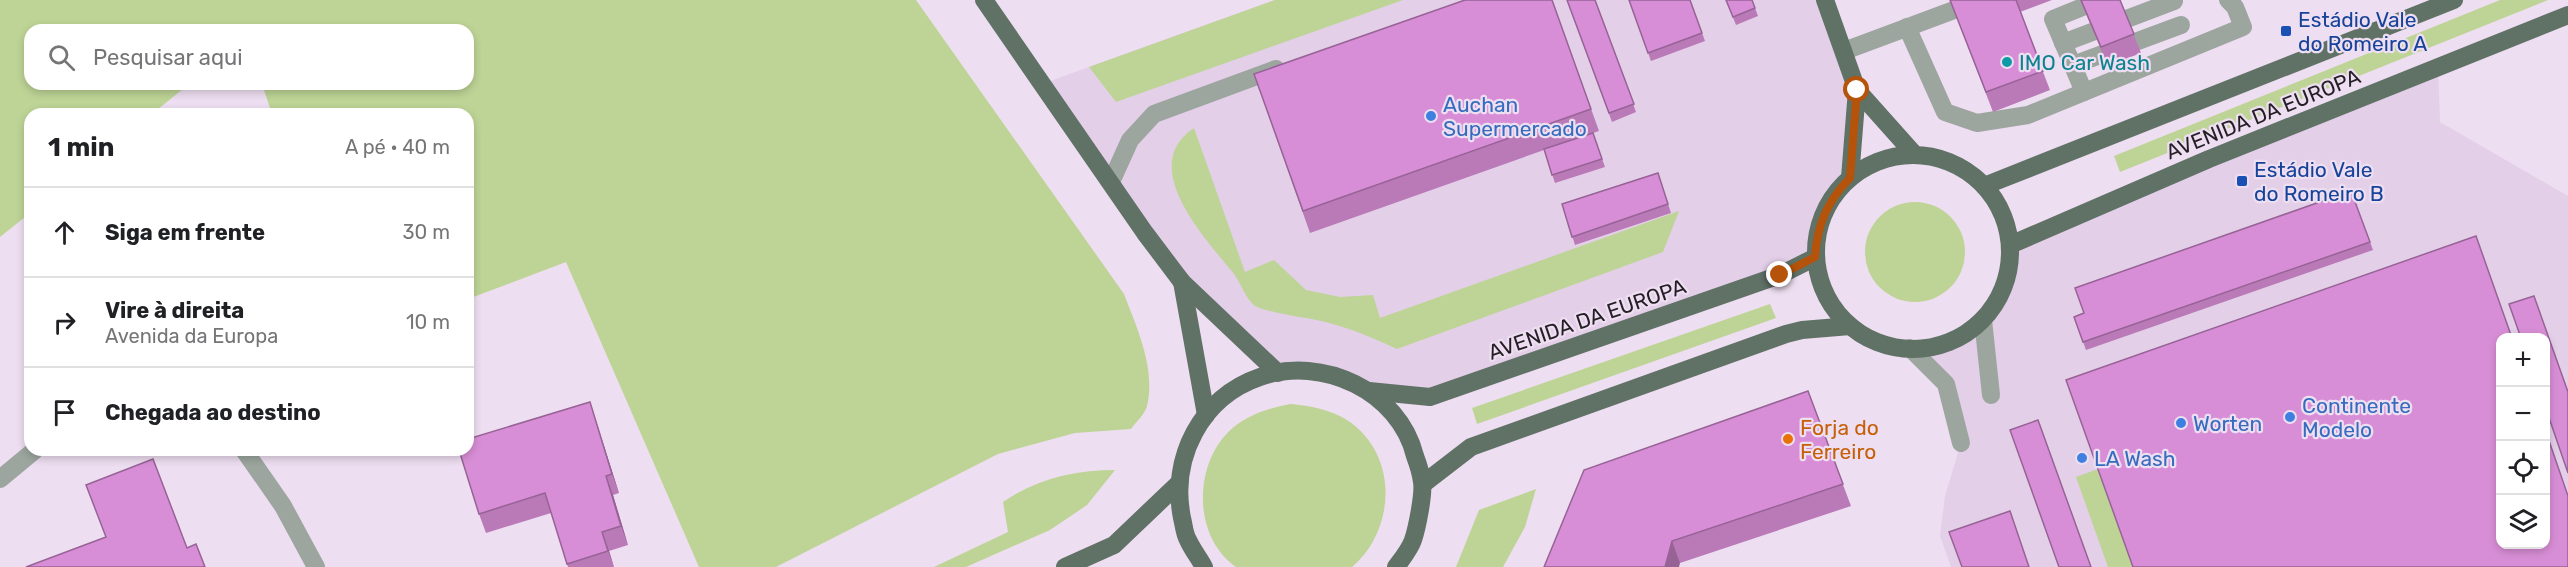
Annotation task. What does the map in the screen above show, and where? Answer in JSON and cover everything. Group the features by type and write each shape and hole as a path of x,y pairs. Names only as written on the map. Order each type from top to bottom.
{"main road":[{"path":"984,0 1145,233 1182,282 1278,373"},
{"path":"1826,0 1857,90 1850,178"},
{"name":"AVENIDA DA EUROPA","path":"1984,186 2454,0"},
{"name":"AVENIDA DA EUROPA","path":"2010,245 2209,159 2568,15"},
{"path":"1857,90 1915,155"},
{"path":"1915,155 1940,159 1964,169 1984,186 2002,213 2010,245 2009,266 2004,285 1996,302 1983,320 1959,337 1943,344 1910,348 1878,342 1850,326 1832,306 1821,283 1815,257 1816,237 1822,217 1839,189 1869,165 1891,157 1915,155"},
{"name":"AVENIDA DA EUROPA","path":"1369,391 1430,397 1780,275 1815,257"},
{"path":"1182,282 1206,415"},
{"path":"1423,484 1471,447 1786,334 1802,330 1850,326"},
{"path":"1204,567 1187,538 1178,497 1184,454 1201,421 1235,389 1261,376 1294,370 1337,375 1369,391 1390,409 1412,441 1423,484 1413,542 1396,567"},
{"path":"1065,567 1114,544 1178,484"}],"street":[{"path":"2084,92 2053,19 2100,0"},
{"path":"1907,27 1945,112 1977,123 2028,115 2243,27 2235,7 2228,0"},
{"path":"2063,43 2173,1 2185,39 2170,58"},
{"path":"1844,51 1954,10"},
{"path":"2073,65 2181,25"},
{"path":"1111,182 1130,140 1154,114 1298,61"},
{"path":"1983,320 1991,395"},
{"path":"1910,348 1946,384 1961,444"},
{"path":"0,479 28,456"},
{"path":"248,456 283,506 316,567"}],"shaded area":[{"path":"1275,0 1825,0 1857,90 1850,178 1839,189 1822,217 1817,237 1816,257 1430,397 1278,373 1182,282 1042,84"},
{"path":"2438,67 2440,122 2568,196 2568,567 1951,567 1940,536 1945,496 1961,443 1945,384 1910,348 1943,344 1959,337 1983,320 1996,302 2009,266 2010,245"}],"green space":[{"path":"0,0 916,0 1124,294 1144,349 1149,392 1146,409 1131,429 1075,433 998,454 776,567 699,567 566,262 474,297 474,108 270,108 264,90 474,90 474,24 24,24 24,90 182,90 159,108 24,108 24,218 0,237"},
{"path":"1275,0 1403,0 1116,102 1089,67"},
{"path":"2500,0 2548,0 2120,172 2114,156"},
{"path":"1194,128 1245,272 1274,260 1306,290 1340,297 1373,295 1380,318 1679,211 1663,252 1397,349 1347,328 1259,308 1251,302 1234,274 1194,222 1174,182 1172,162 1178,144"},
{"path":"1915,202 1943,210 1957,224 1965,252 1957,280 1943,294 1915,302 1887,294 1873,280 1865,252 1873,224 1887,210"},
{"path":"1770,304 1776,318 1477,424 1472,408"},
{"path":"1290,404 1320,409 1347,420 1364,435 1376,452 1383,472 1386,492 1383,513 1377,533 1367,551 1352,567 1236,567 1221,553 1211,537 1205,517 1203,497 1205,477 1211,458 1221,440 1235,426 1255,414"},
{"path":"2098,469 2133,567 2108,567 2076,477"},
{"path":"1115,470 1087,505 1050,530 966,567 934,567 1008,532 1003,502 1029,487 1071,474"},
{"path":"1536,489 1525,527 1503,567 1456,567 1479,510"}],"building":[{"name":"Auchan Supermercado","path":"1465,0 1552,0 1591,109 1303,211 1254,74"},
{"path":"1567,0 1595,0 1634,104 1609,113"},
{"path":"1629,0 1690,0 1702,33 1648,53"},
{"path":"1726,0 1752,0 1755,8 1733,17"},
{"name":"IMO Car Wash","path":"1950,0 2016,0 2043,71 1986,92"},
{"name":"IMO Car Wash","path":"2081,0 2120,0 2134,34 2101,47"},
{"path":"1593,133 1602,159 1552,175 1544,149"},
{"path":"1658,173 1668,204 1572,237 1562,204"},
{"path":"2351,191 2370,242 2083,342 2074,317 2084,313 2075,288"},
{"name":"Continente Modelo","path":"2476,236 2510,333 2496,333 2496,549 2550,549 2550,444 2568,496 2568,567 2133,567 2066,380"},
{"path":"2534,296 2547,333 2519,333 2509,304"},
{"path":"2550,341 2568,392 2568,473 2550,421"},
{"path":"1808,391 1843,484 1672,541 1665,567 1544,567 1584,470"},
{"path":"590,402 612,474 606,476 621,526 602,532 608,551 567,564 545,493 479,514 461,456 474,456 474,437"},
{"path":"2038,420 2091,567 2059,567 2010,430"},
{"path":"153,459 187,548 196,544 205,567 26,567 106,537 86,485"},
{"path":"2010,511 2029,567 1962,567 1949,532"}],"place":[{"name":"Estádio Vale do Romeiro A","path":"2286,31"},
{"name":"IMO Car Wash","path":"2007,62"},
{"name":"Auchan Supermercado","path":"1431,116"},
{"name":"Estádio Vale do Romeiro B","path":"2242,181"},
{"name":"Continente Modelo","path":"2290,417"},
{"name":"Worten","path":"2181,423"},
{"name":"Forja do Ferreiro","path":"1788,439"},
{"name":"LA Wash","path":"2082,458"}],"route":[{"path":"1780,275 1815,257 1816,237 1822,217 1839,189 1850,178 1857,90"}]}
